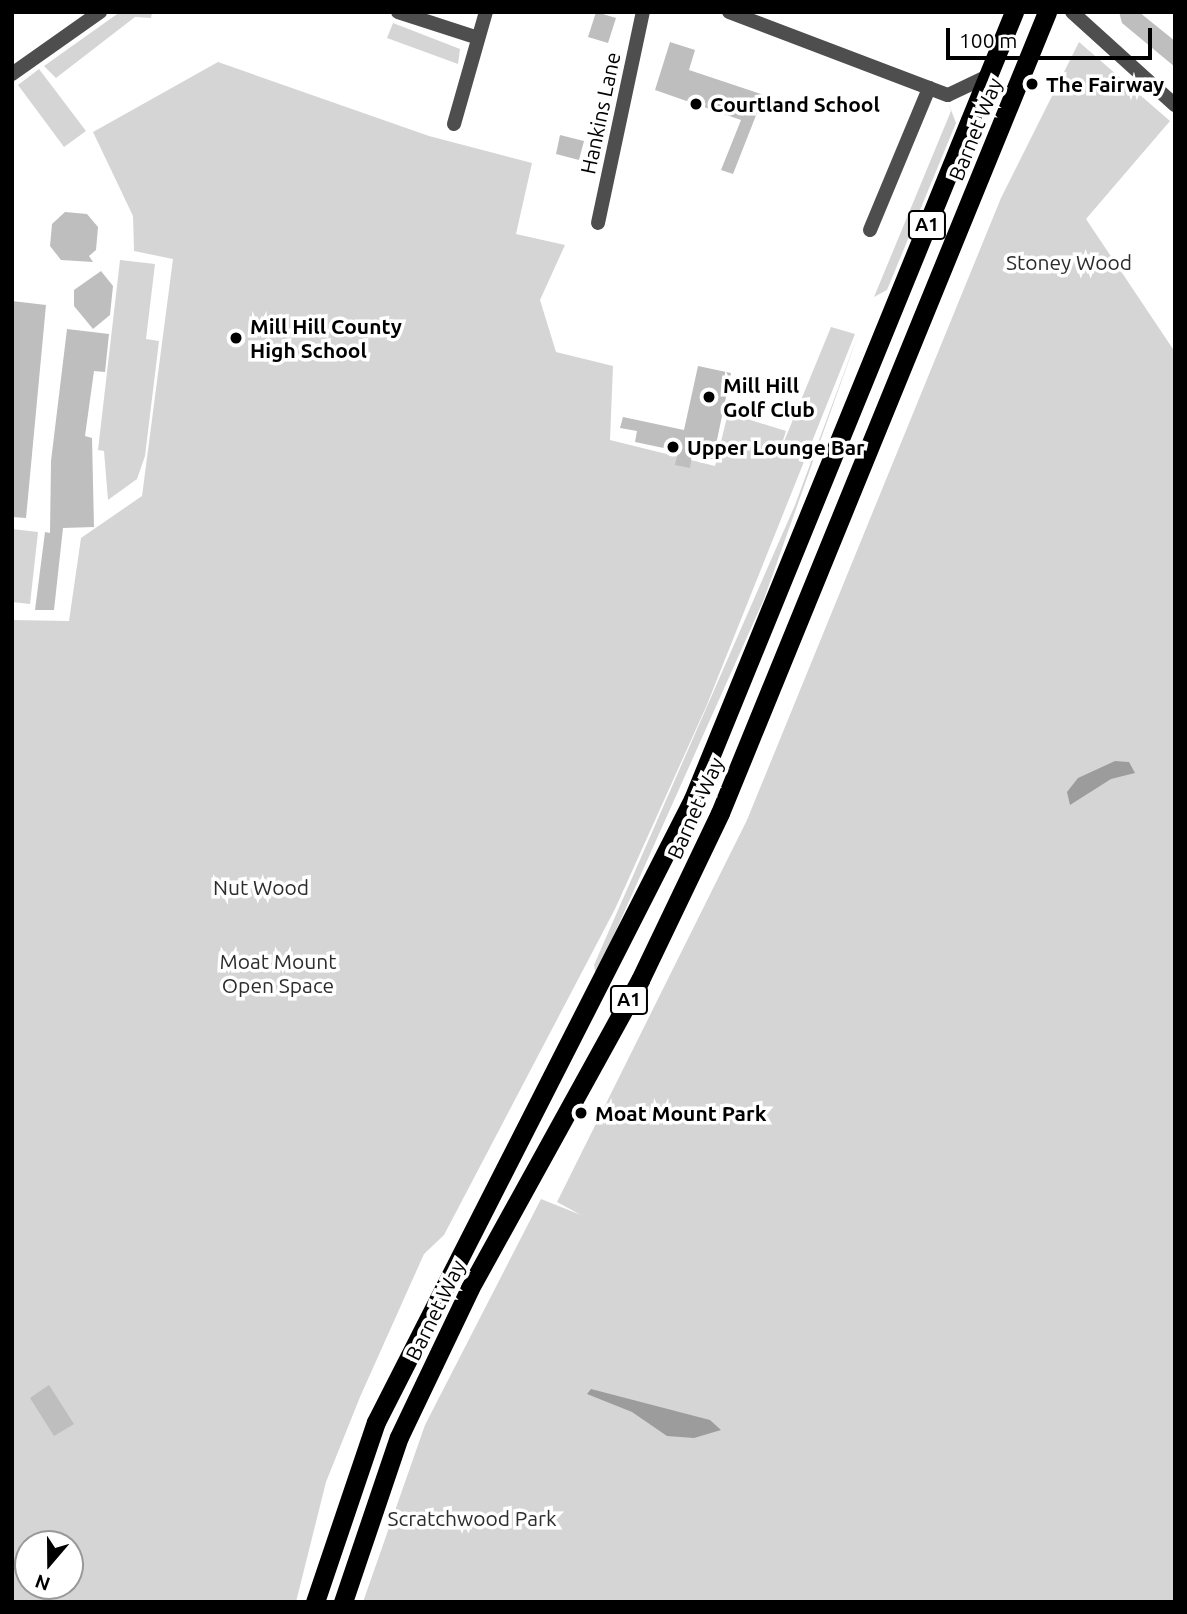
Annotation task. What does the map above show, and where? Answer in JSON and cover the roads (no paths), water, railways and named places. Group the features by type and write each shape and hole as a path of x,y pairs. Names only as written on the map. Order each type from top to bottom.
{"highway":[{"name":"Barnet Way","path":"314,1602 376,1422 693,799 1014,12"},
{"name":"Barnet Way","path":"342,1602 399,1437 470,1288 640,980 720,813 1047,12"}],"street":[{"path":"12,74 100,12"},
{"path":"398,12 478,38"},
{"path":"454,124 486,12"},
{"name":"Hankins Lane","path":"598,223 643,12"},
{"path":"729,12 948,95 988,76"},
{"path":"1072,12 1175,105"},
{"path":"870,230 929,88"}],"place":[{"name":"The Fairway","path":"1032,84"},
{"name":"Courtland School","path":"696,104"},
{"name":"Mill Hill County High School","path":"236,338"},
{"name":"Mill Hill Golf Club","path":"709,397"},
{"name":"Upper Lounge Bar","path":"673,447"},
{"name":"Moat Mount Park","path":"581,1113"}],"park label":[{"name":"Stoney Wood","path":"1069,262"},
{"name":"Nut Wood","path":"261,887"},
{"name":"Moat Mount Open Space","path":"278,973"},
{"name":"Scratchwood Park","path":"472,1518"}]}
